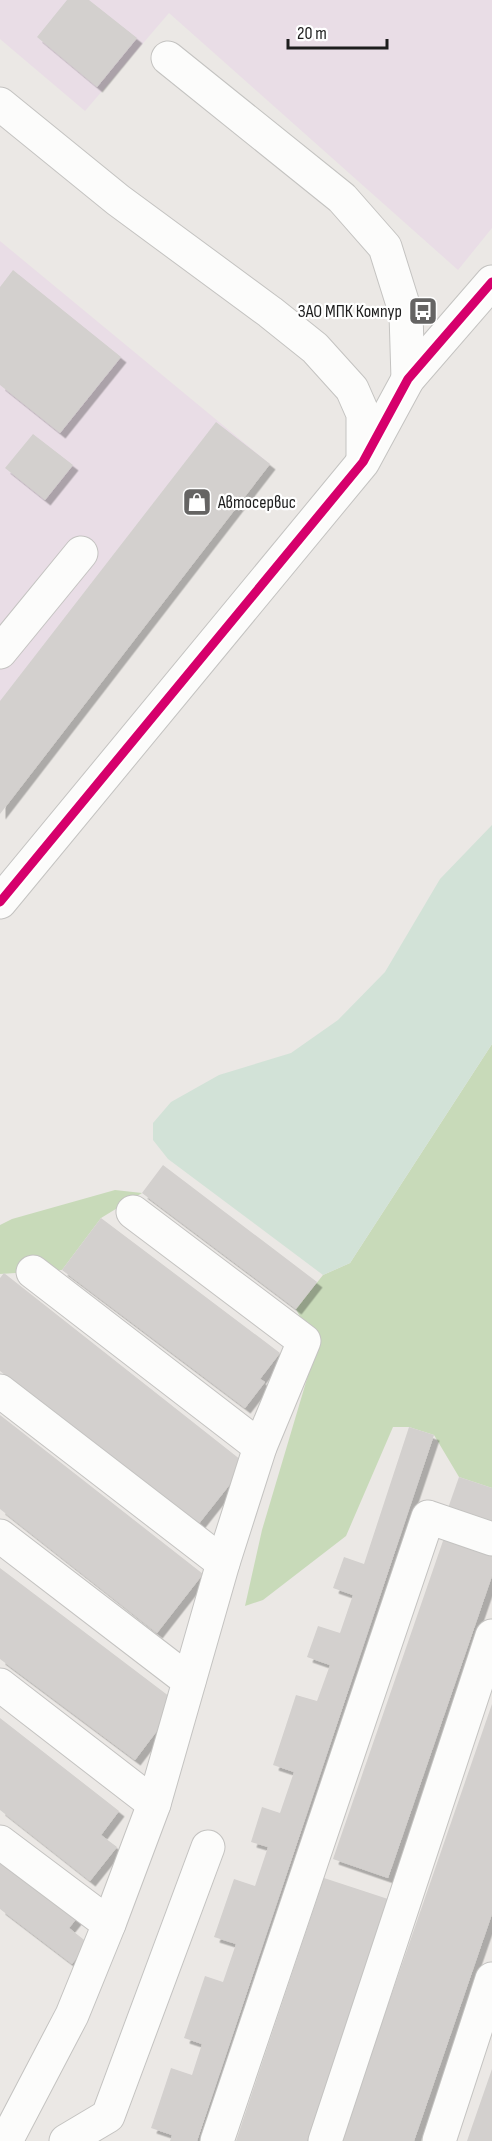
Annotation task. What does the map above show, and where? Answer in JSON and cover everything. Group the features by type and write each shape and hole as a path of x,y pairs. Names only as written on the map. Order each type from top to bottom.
{"street":[{"path":"168,58 342,198 385,247 406,314 408,380"},
{"path":"0,104 118,200 315,348 352,389 363,414 363,462"},
{"path":"0,902 363,462 408,380 492,282"},
{"path":"0,652 81,553"},
{"path":"13,2139 72,2015 154,1804 223,1563 260,1447 304,1341 133,1212"},
{"path":"33,1272 260,1447"},
{"path":"0,1391 223,1563"},
{"path":"217,2141 429,1517 492,1539"},
{"path":"0,1536 189,1681"},
{"path":"325,2141 492,1636"},
{"path":"0,1685 154,1804"},
{"path":"0,1842 109,1924"},
{"path":"66,2141 108,2116 208,1847"},
{"path":"439,2141 492,1979"}],"shaded area":[{"path":"0,0 492,0 492,228 458,270 169,13 85,111 0,39"},
{"path":"0,241 270,464 0,791"}],"green space":[{"path":"492,825 492,1044 350,1263 323,1275 168,1159 153,1140 153,1123 171,1102 219,1075 291,1053 338,1020 385,972 440,879"},
{"path":"492,1044 492,1488 459,1477 434,1435 409,1427 393,1427 346,1536 263,1600 245,1606 262,1530 309,1372 309,1335 296,1309 323,1275 350,1263"},
{"path":"115,1190 142,1193 101,1218 62,1270 0,1274 0,1225 12,1219"}],"building":[{"path":"67,0 89,0 137,38 97,87 37,37"},
{"path":"13,270 121,357 60,433 0,385 0,287"},
{"path":"216,422 270,464 0,814 0,701"},
{"path":"33,434 73,465 45,500 5,468"},
{"path":"163,1165 317,1282 296,1309 142,1193"},
{"path":"101,1218 280,1353 260,1379 265,1382 245,1408 62,1270"},
{"path":"4,1273 246,1464 197,1526 0,1371 0,1278"},
{"path":"0,1415 203,1574 157,1633 0,1509"},
{"path":"409,1427 434,1435 197,2141 170,2141 172,2135 151,2128 171,2068 192,2075 202,2044 184,2038 205,1976 223,1982 236,1944 214,1937 234,1879 255,1886 268,1847 251,1842 262,1807 280,1813 294,1772 273,1765 296,1695 317,1701 330,1665 307,1657 318,1626 340,1633 353,1595 333,1588 344,1557 364,1564"},
{"path":"459,1477 492,1488 492,1526 447,1511"},
{"path":"444,1538 492,1554 492,1576 388,1878 333,1859"},
{"path":"0,1568 178,1703 135,1760 0,1659"},
{"path":"492,1704 492,1914 414,2141 341,2141"},
{"path":"0,1718 119,1811 101,1835 117,1847 90,1881 0,1810"},
{"path":"0,1860 77,1918 69,1928 88,1943 72,1964 0,1909"},
{"path":"324,1878 388,1899 307,2141 236,2141"},
{"path":"492,2069 492,2141 467,2141"}],"cycle path":[{"path":"0,902 363,462 408,379 492,282"}],"place":[{"name":"ЗАО МПК Компур","path":"423,311"},
{"name":"Автосервис","path":"197,502"}]}
